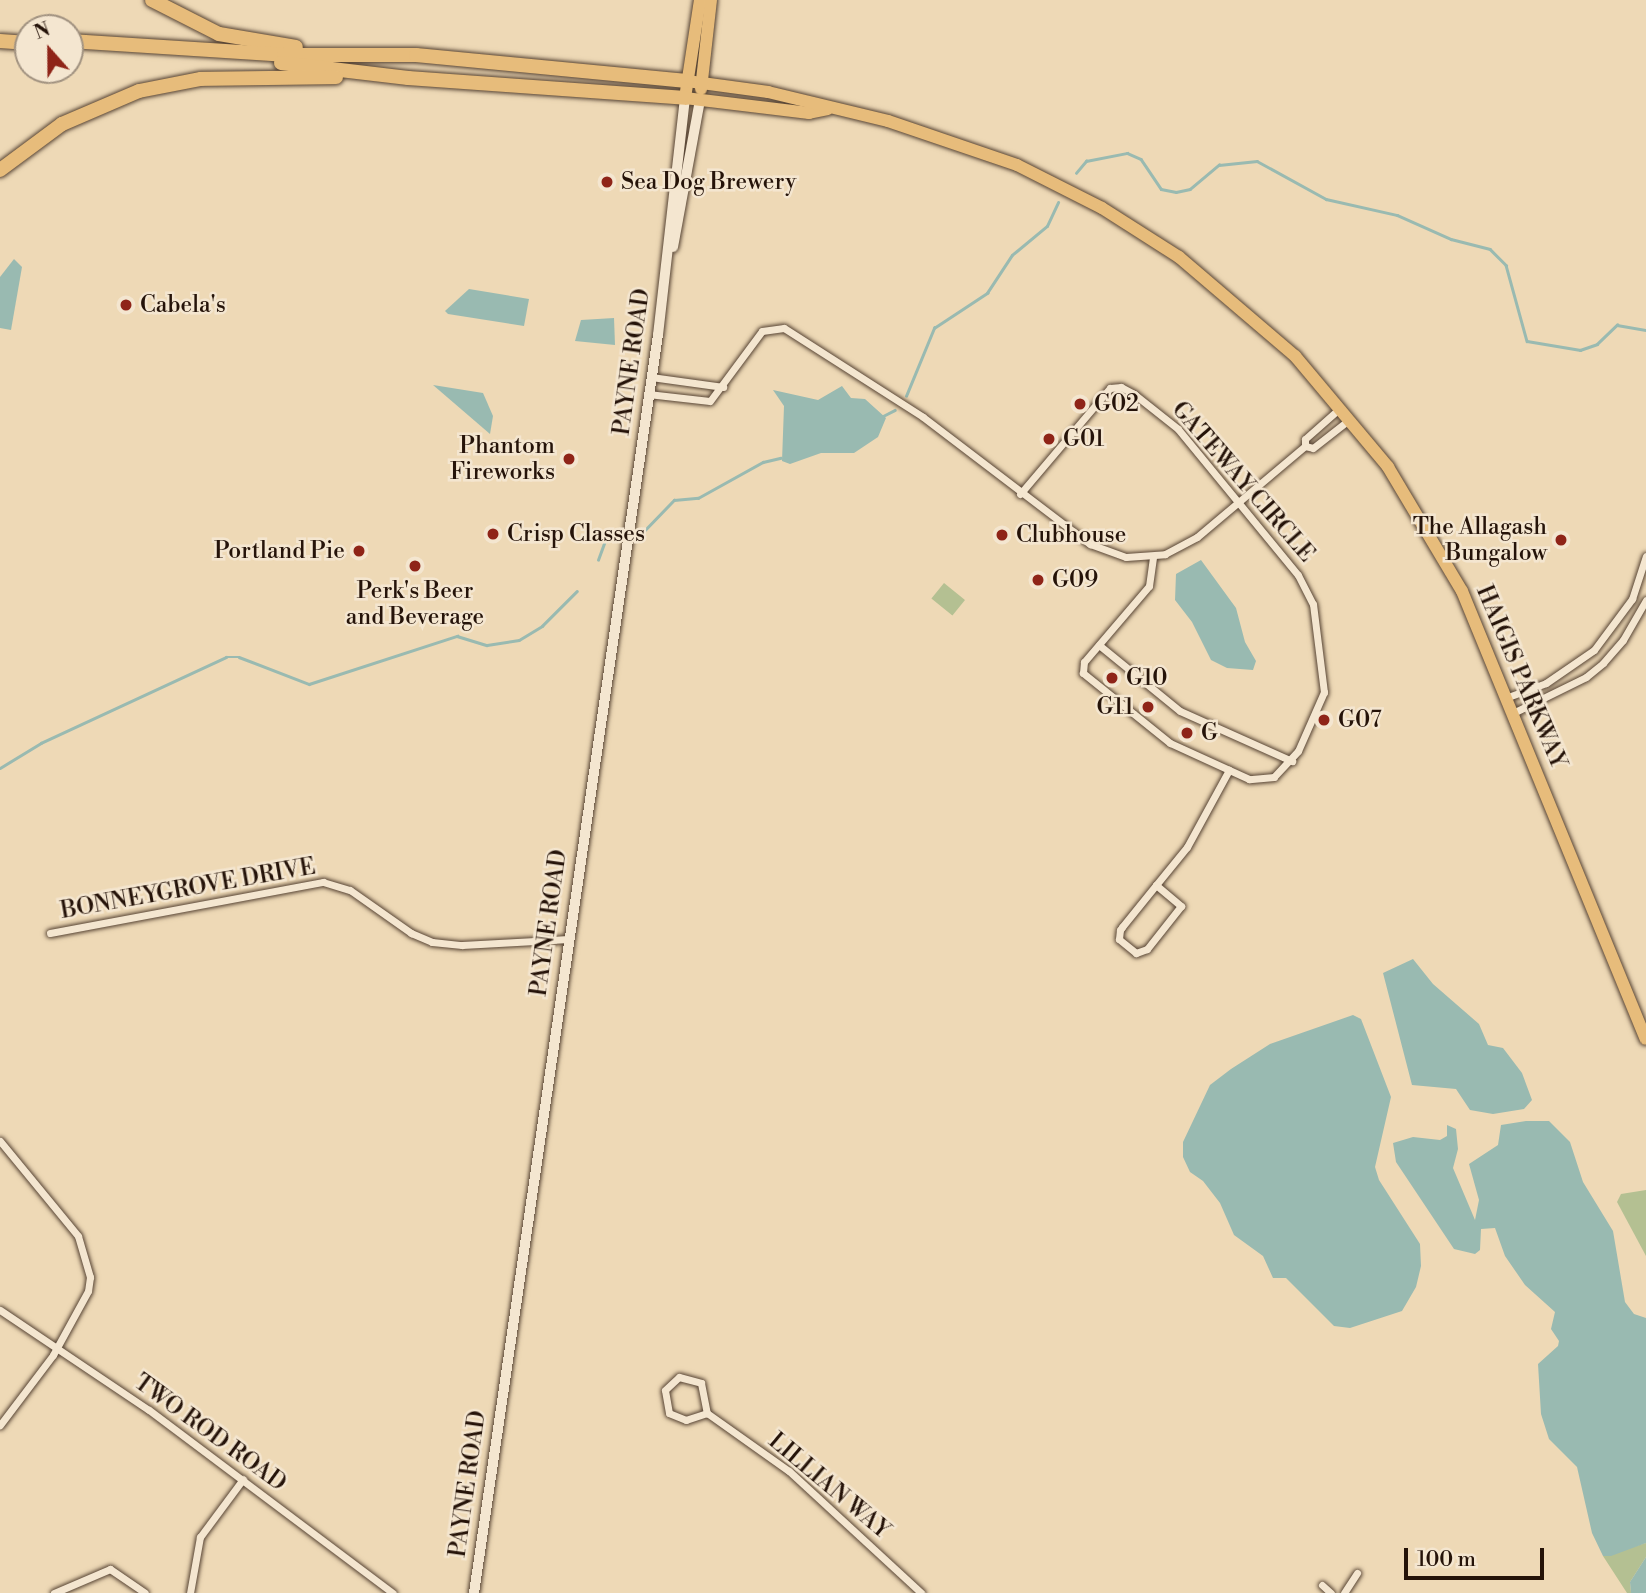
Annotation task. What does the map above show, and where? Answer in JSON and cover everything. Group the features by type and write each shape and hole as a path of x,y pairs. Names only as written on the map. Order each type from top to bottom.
{"highway":[{"path":"152,0 198,27 242,39 687,81"},
{"path":"84,42 262,54 416,55"},
{"path":"84,48 408,78 692,99"},
{"path":"0,170 80,114 161,85 222,78 408,78"}],"main road":[{"name":"PAYNE ROAD","path":"474,1593 692,99 687,81 700,0"},
{"name":"PAYNE ROAD","path":"692,99 702,84 711,0"},
{"name":"HAIGIS PARKWAY","path":"687,81 778,94 962,144 1102,208 1179,257 1251,314 1350,418 1395,477 1436,542 1515,712 1646,1039"},
{"name":"HAIGIS PARKWAY","path":"692,99 809,113 828,109"}],"street":[{"path":"648,394 702,402 714,399 762,331 784,328 923,417 1020,494 1098,548 1126,557 1153,556 1186,544 1305,446 1306,439 1341,407"},
{"path":"651,377 723,387"},
{"name":"GATEWAY CIRCLE","path":"1020,494 1101,396 1118,386 1178,429 1304,583 1315,612 1325,687 1292,761"},
{"path":"1305,446 1313,448 1350,418"},
{"path":"1099,645 1180,711 1292,761 1274,777 1261,780 1229,770 1159,737 1090,682 1083,665 1099,645 1149,586 1153,556"},
{"path":"1508,697 1546,683 1594,650 1632,599 1646,556"},
{"path":"1515,712 1586,677 1603,663 1623,640 1646,600"},
{"path":"1156,885 1181,906 1147,949 1136,953 1119,939 1119,933 1156,885 1191,841 1229,770"},
{"name":"BONNEYGROVE DRIVE","path":"50,933 323,882 350,890 411,933 432,942 462,945 568,939"},
{"path":"0,1141 74,1230 89,1261 88,1291 57,1349 0,1424"},
{"name":"TWO ROD ROAD","path":"0,1310 243,1479 393,1593"},
{"path":"678,1377 697,1380 706,1392 707,1413 686,1420 672,1416 664,1405 667,1386 678,1377"},
{"name":"LILLIAN WAY","path":"707,1413 789,1471 921,1593"},
{"path":"190,1593 200,1536 243,1479"},
{"path":"54,1593 110,1569 145,1593"},
{"path":"1343,1593 1357,1573"},
{"path":"1322,1585 1331,1593"}],"green space":[{"path":"944,583 965,600 952,616 931,599"},
{"path":"1646,1190 1646,1256 1617,1202 1621,1194"},
{"path":"1646,1543 1646,1557 1630,1582 1631,1593 1627,1593 1603,1556"}],"water":[{"path":"14,259 22,267 11,330 0,328 0,277"},
{"path":"469,289 529,299 524,326 448,314 445,311"},
{"path":"614,318 615,345 575,341 581,320"},
{"path":"433,385 483,393 493,416 490,434"},
{"path":"842,386 851,398 865,399 886,418 878,437 854,453 821,453 790,464 782,461 784,406 773,390 818,400"},
{"path":"1201,560 1236,608 1245,642 1256,661 1253,670 1227,668 1211,660 1192,622 1175,600 1176,574"},
{"path":"1413,959 1433,984 1479,1024 1488,1045 1503,1048 1522,1073 1532,1100 1524,1109 1493,1114 1470,1110 1456,1089 1412,1085 1383,973"},
{"path":"1353,1015 1361,1019 1391,1097 1375,1167 1379,1180 1420,1244 1421,1266 1416,1287 1402,1311 1350,1328 1334,1326 1286,1278 1273,1278 1263,1256 1234,1235 1220,1203 1203,1181 1190,1172 1183,1157 1183,1142 1210,1085 1231,1069 1270,1044"},
{"path":"1549,1121 1570,1142 1583,1182 1613,1231 1625,1302 1634,1314 1646,1318 1646,1543 1611,1556 1603,1556 1592,1533 1577,1467 1549,1439 1541,1414 1538,1364 1558,1346 1559,1341 1551,1329 1555,1312 1525,1285 1505,1256 1495,1228 1481,1229 1480,1250 1475,1254 1454,1249 1396,1162 1393,1143 1413,1137 1440,1140 1447,1136 1447,1125 1456,1129 1458,1149 1453,1168 1475,1220 1479,1200 1469,1164 1498,1145 1501,1125"},
{"path":"1646,1557 1646,1593 1631,1593 1630,1582"}],"waterway":[{"path":"1076,173 1086,161 1127,153 1141,159 1161,189 1176,192 1190,189 1219,165 1257,161 1326,199 1397,215 1451,239 1490,249 1506,265 1527,341 1580,350 1597,344 1617,325 1646,330"},
{"path":"906,396 934,328 987,293 1012,255 1047,226 1058,202"},
{"path":"883,416 895,410"},
{"path":"642,533 674,500 698,498 763,462 781,458"},
{"path":"598,560 608,533"},
{"path":"0,768 41,743 226,657 239,657 309,684 457,636 487,645 519,640 542,626 577,591"}],"place":[{"name":"Sea Dog Brewery","path":"607,182"},
{"name":"Cabela's","path":"126,305"},
{"name":"G02","path":"1080,404"},
{"name":"G01","path":"1049,439"},
{"name":"Phantom Fireworks","path":"569,459"},
{"name":"Crisp Classes","path":"493,534"},
{"name":"Clubhouse","path":"1002,535"},
{"name":"The Allagash Bungalow","path":"1561,540"},
{"name":"Portland Pie","path":"359,551"},
{"name":"Perk's Beer and Beverage","path":"415,566"},
{"name":"G09","path":"1038,580"},
{"name":"G10","path":"1112,678"},
{"name":"G11","path":"1148,707"},
{"name":"G07","path":"1324,720"},
{"name":"G","path":"1187,733"}]}
